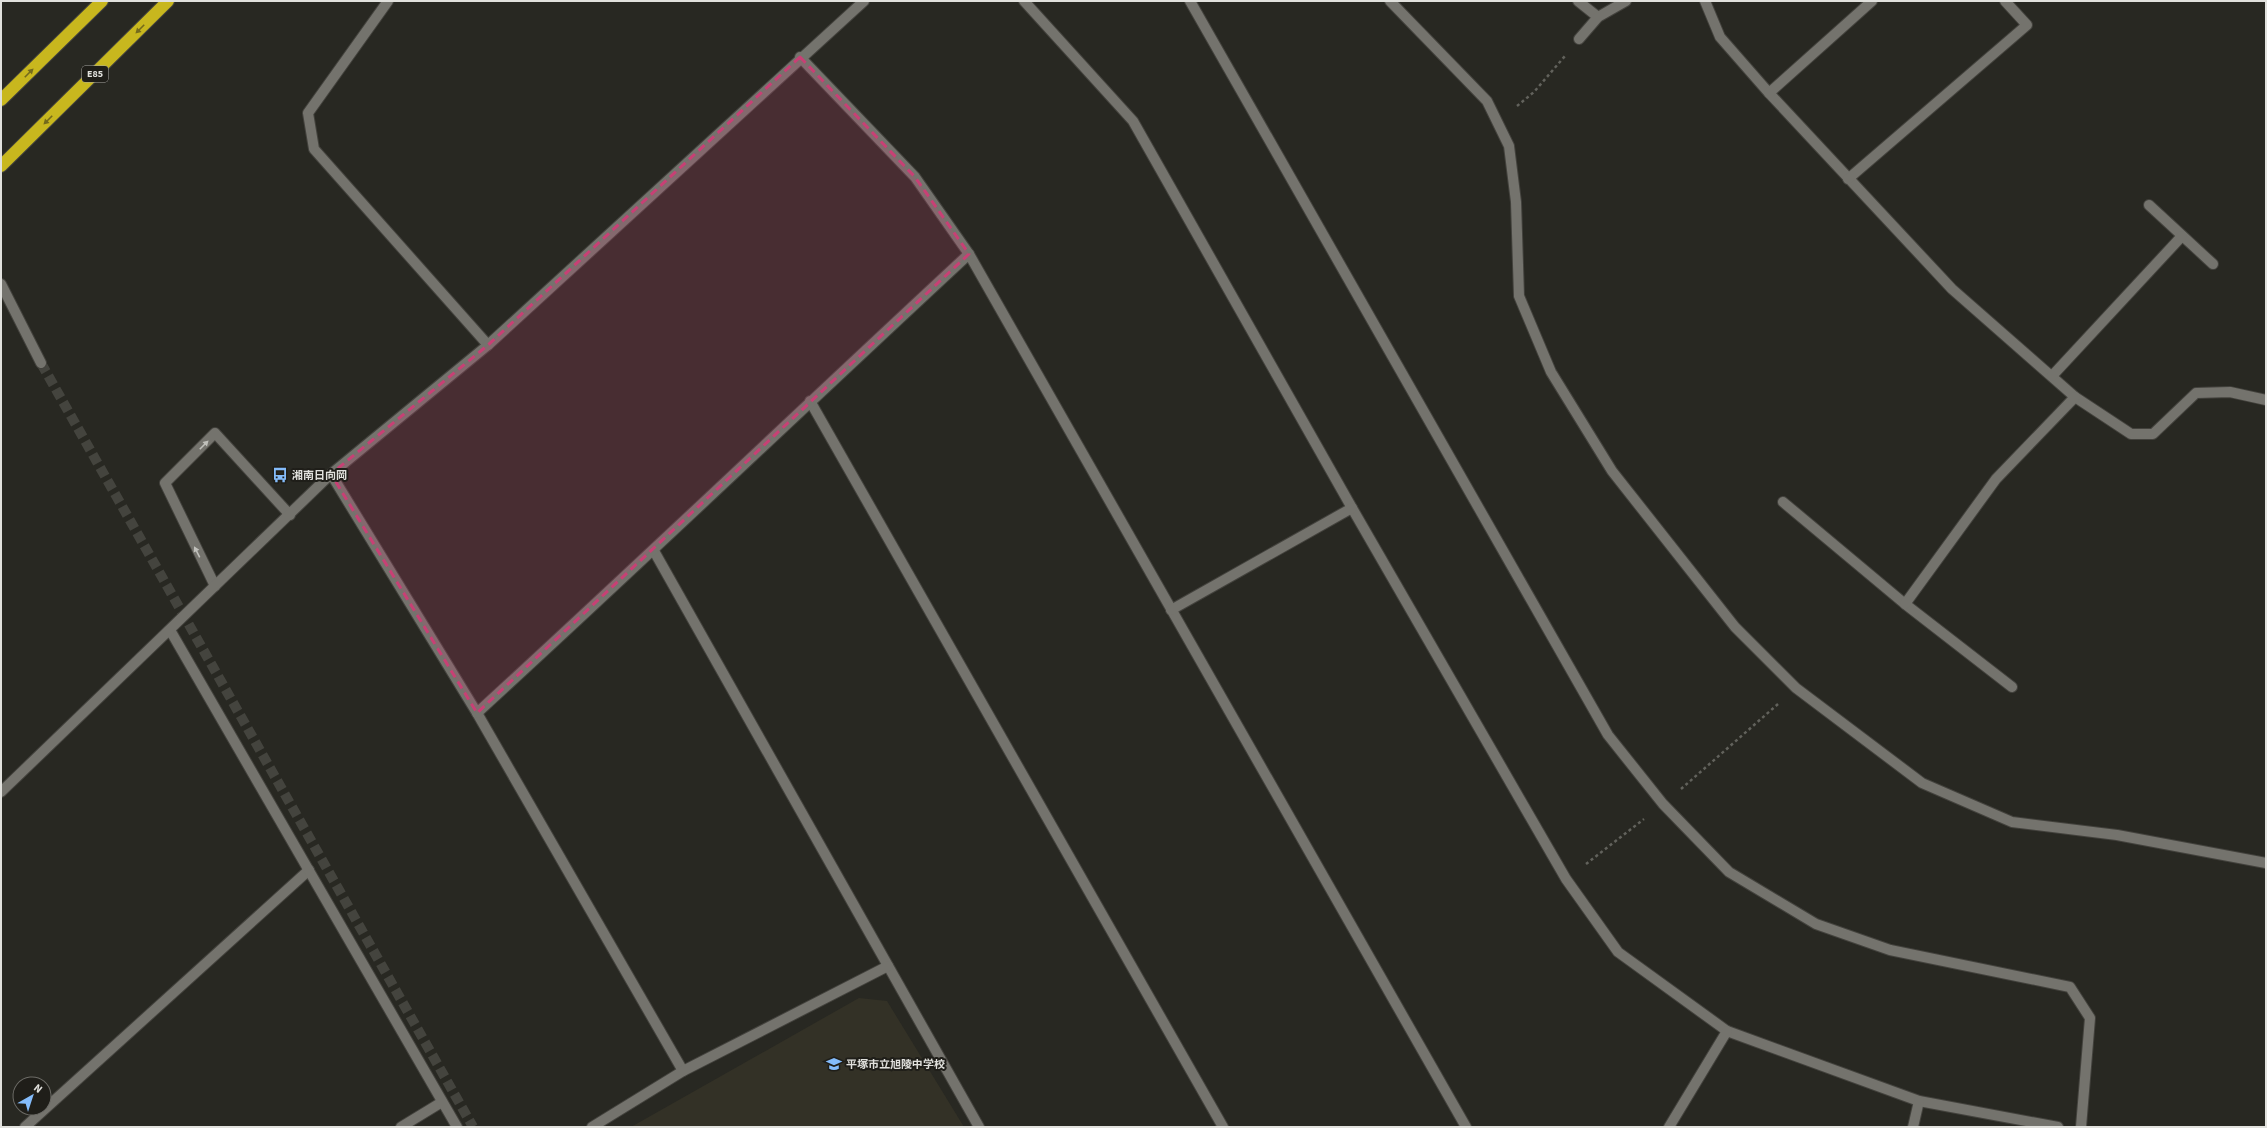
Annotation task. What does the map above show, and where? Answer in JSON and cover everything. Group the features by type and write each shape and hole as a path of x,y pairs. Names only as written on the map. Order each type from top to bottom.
{"highway":[{"path":"1,100 102,1"},
{"name":"E85","path":"1,166 168,1"}],"street":[{"path":"388,1 308,113 314,149 488,345"},
{"path":"1,792 331,474 488,345 800,57 864,1"},
{"path":"1024,1 1133,121 1352,508 1566,879 1618,952 1727,1031 1919,1101 2058,1127"},
{"path":"1190,1 1608,735 1663,804 1729,872 1816,924 1890,950 2070,987 2090,1018 2081,1127"},
{"path":"1390,1 1487,101 1504,134 1509,146 1516,202 1519,296 1551,372 1612,471 1735,627 1796,688 1922,783 2012,822 2117,835 2266,863"},
{"path":"1578,1 1598,17"},
{"path":"1579,39 1598,17 1626,1"},
{"path":"1705,1 1720,37 1848,179 1952,289 2075,397 2130,434 2153,434 2196,393 2230,392 2266,400"},
{"path":"1769,93 1872,1"},
{"path":"1848,179 2027,25 2005,1"},
{"path":"800,57 915,177 970,254 1466,1127"},
{"path":"2149,205 2213,264"},
{"path":"2052,376 2182,236"},
{"path":"477,713 654,551 810,401 970,254"},
{"path":"1,284 41,363"},
{"path":"1905,604 1996,479 2075,397"},
{"path":"810,401 1223,1127"},
{"path":"215,586 165,483 215,433 290,515"},
{"path":"331,474 477,713 683,1070"},
{"path":"1782,502 1905,604 2012,687"},
{"path":"1171,610 1352,508"},
{"path":"654,551 979,1127"},
{"path":"170,630 442,1102 458,1127"},
{"path":"25,1127 309,870"},
{"path":"592,1127 683,1070 888,966"},
{"path":"1669,1127 1727,1031"},
{"path":"1913,1127 1919,1101"},
{"path":"401,1127 442,1102"}],"path":[{"path":"1534,92 1579,39"},
{"path":"1677,791 1796,688"},
{"path":"1566,879 1645,818"}],"highlighted area":[{"path":"800,57 915,177 969,254 477,713 331,474 488,345"}],"shaded area":[{"name":"平塚市立旭陵中学校","path":"859,998 887,1001 964,1127 631,1127"}],"tunnel":[{"path":"41,363 473,1127"}],"place":[{"name":"湘南日向岡","path":"280,475"},
{"name":"平塚市立旭陵中学校","path":"834,1064"}]}
